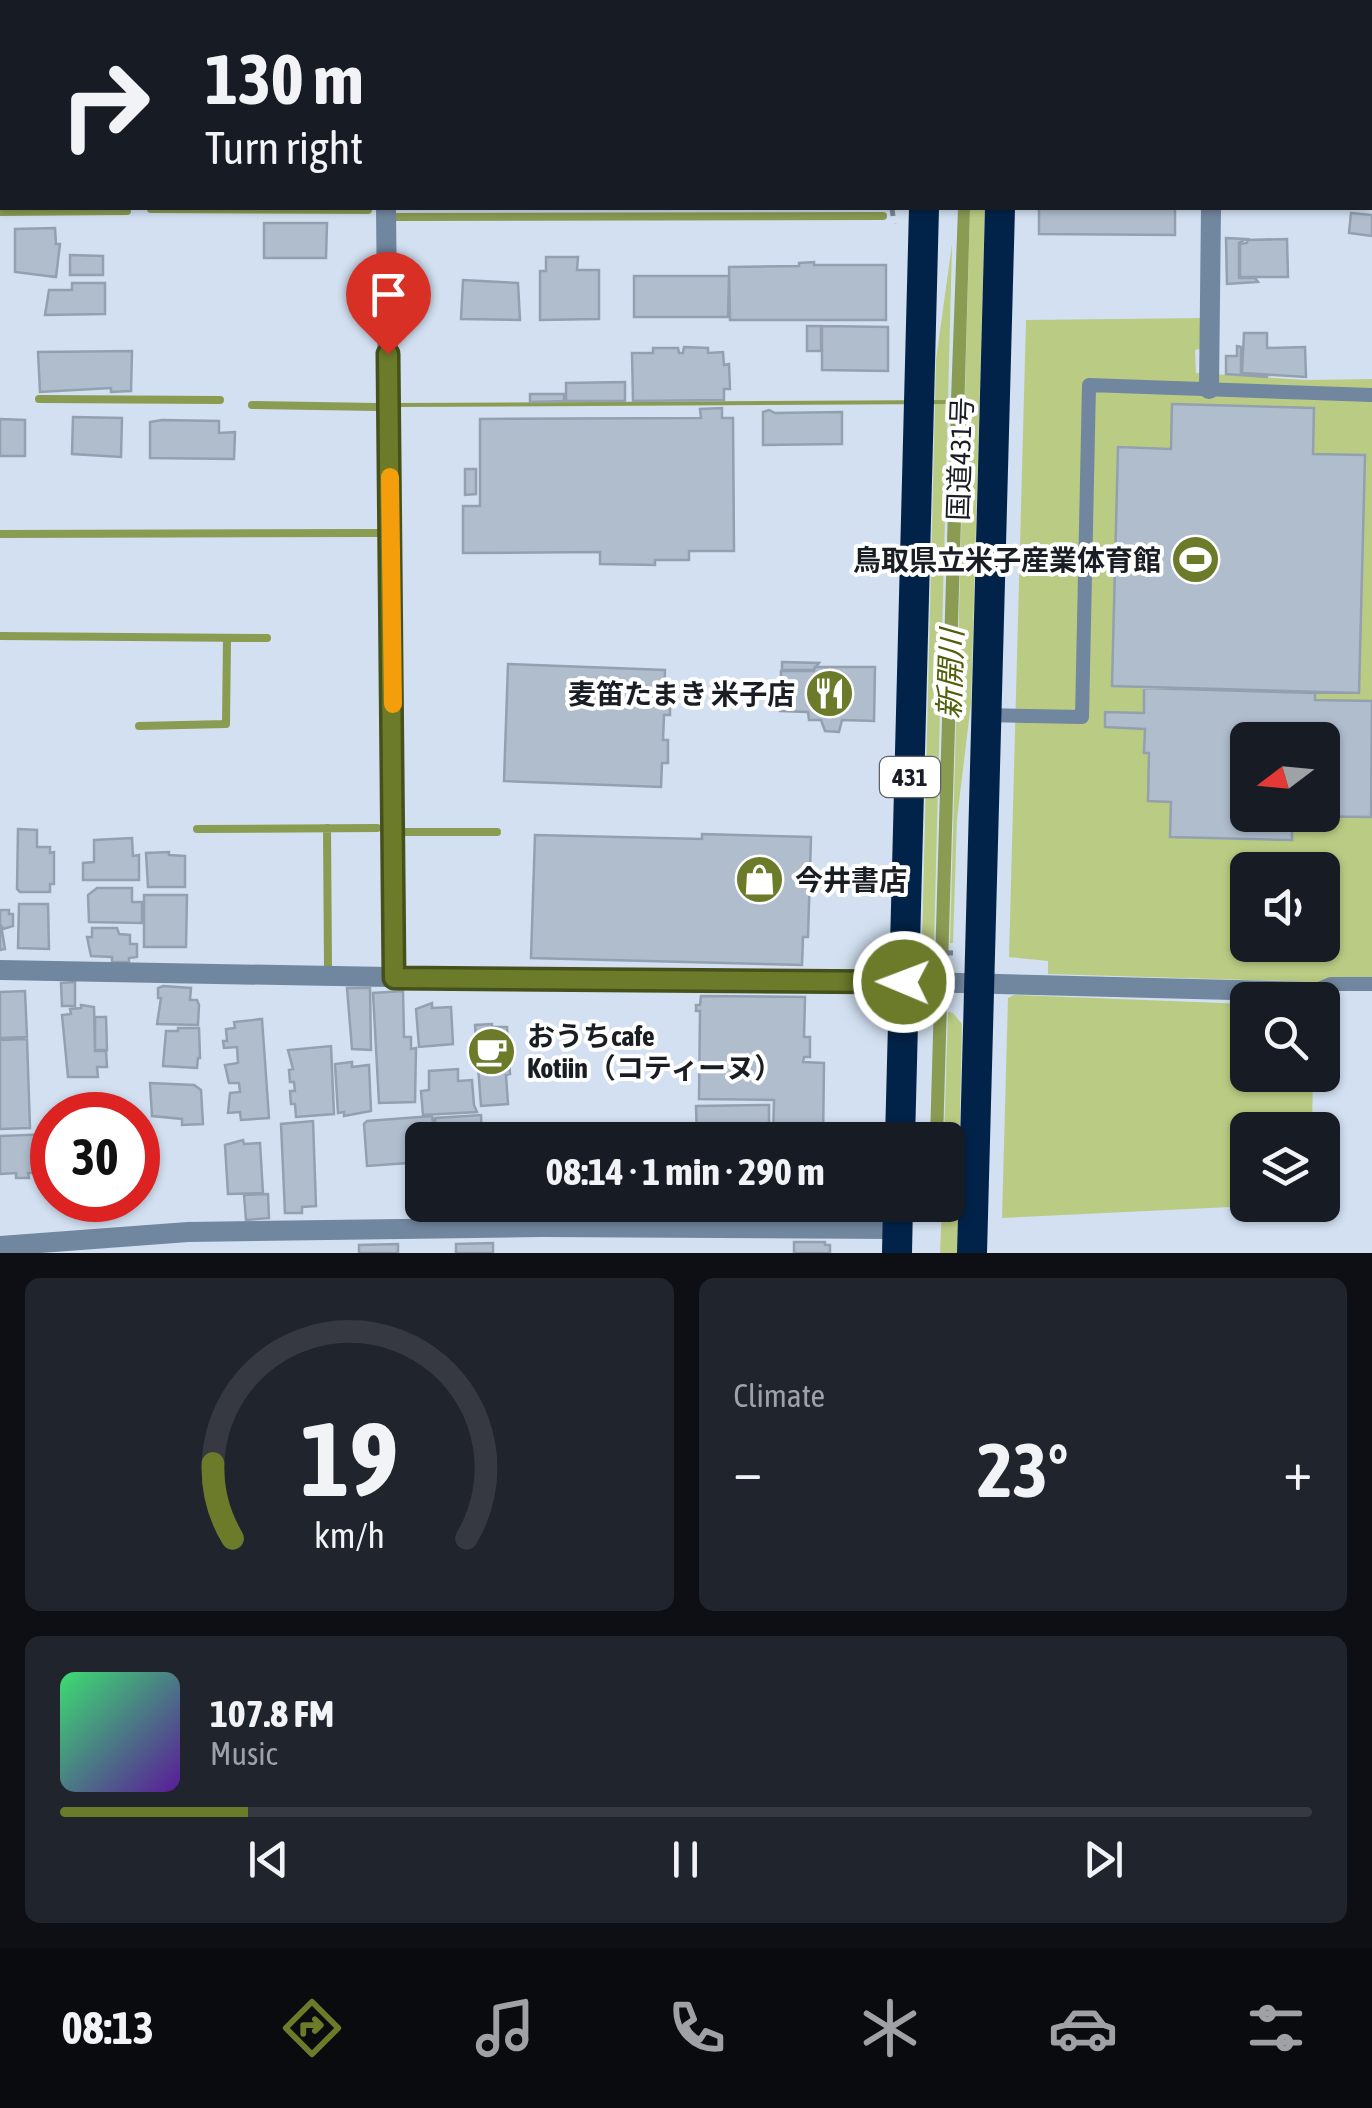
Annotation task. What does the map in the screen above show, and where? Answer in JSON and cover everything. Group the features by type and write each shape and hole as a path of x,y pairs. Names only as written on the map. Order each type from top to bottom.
{"highway":[{"name":"国道431号","path":"901,1122 909,982 924,210"},
{"name":"国道431号","path":"972,1253 974,983 1000,210"}],"street":[{"path":"386,210 394,978"},
{"path":"1210,390 1211,210"},
{"path":"0,970 1230,990"},
{"path":"0,1246 62,1247 188,1232 276,1242 541,1227 898,1229"}],"lane":[{"path":"985,715 1082,717 1090,385 1372,396"},
{"path":"1340,984 1372,984"}],"path":[{"path":"921,952 956,953"}],"shaded area":[{"path":"953,210 934,943 922,943 936,360"},
{"path":"970,210 985,210 971,703 957,819 950,943"},
{"name":"鳥取県立米子産業体育館","path":"1203,318 1204,348 1195,350 1196,373 1307,380 1372,379 1372,980 1048,974 1048,961 1009,957 1026,320"},
{"path":"1014,995 1230,1003 1230,1092 1313,1092 1312,1112 1230,1112 1230,1207 1002,1218 1008,998"},
{"path":"948,1012 962,1024 960,1122 945,1122"},
{"path":"941,1222 958,1222 957,1253 940,1253"}],"water":[{"name":"新開川","path":"958,210 970,210 944,1122 931,1122 951,404 396,407 396,403 951,400"}],"building":[{"path":"1039,210 1175,210 1175,235 1039,234"},
{"path":"1351,213 1372,215 1372,236 1349,233"},
{"path":"264,223 327,223 326,258 264,258"},
{"path":"55,228 56,244 60,244 56,277 15,272 15,229"},
{"path":"1226,238 1246,239 1239,243 1239,278 1255,278 1258,282 1227,284"},
{"path":"1287,239 1288,277 1240,277 1240,244 1247,240"},
{"path":"70,255 103,256 103,275 70,275"},
{"path":"546,257 578,257 577,270 599,270 599,319 540,320 540,271 546,271"},
{"path":"814,262 886,265 886,320 730,320 729,267 799,266"},
{"path":"634,276 729,276 728,317 634,317"},
{"path":"463,280 518,283 520,320 461,319"},
{"path":"72,283 105,283 105,314 45,315 49,290 72,290"},
{"path":"807,326 821,326 821,351 807,351"},
{"path":"822,326 888,327 888,371 822,370"},
{"path":"1244,333 1267,333 1267,348 1305,347 1306,377 1242,373"},
{"path":"1237,346 1241,347 1241,374 1268,377 1226,374 1226,356 1237,356"},
{"path":"684,347 723,352 724,365 729,364 730,389 724,389 724,400 633,401 632,353 678,348 683,353"},
{"path":"132,351 131,391 111,392 111,388 40,392 38,352"},
{"path":"625,382 625,401 566,401 566,383"},
{"path":"530,394 564,394 564,401 530,402"},
{"path":"1172,404 1314,408 1313,454 1365,455 1359,693 1112,686 1118,447 1171,449"},
{"path":"722,408 722,418 733,418 734,551 689,551 689,560 655,560 655,565 600,564 600,552 463,553 463,506 480,506 480,419 701,418 700,409"},
{"path":"763,412 842,412 842,444 763,445"},
{"path":"73,417 122,418 121,457 72,454"},
{"path":"0,419 25,420 25,456 0,456"},
{"path":"219,421 219,433 235,432 234,459 150,458 150,422"},
{"path":"465,469 476,469 476,494 465,495"},
{"path":"782,662 819,663 813,670 782,670"},
{"path":"508,664 665,670 664,692 670,693 670,715 664,715 663,740 668,740 668,763 662,763 661,787 504,781"},
{"path":"815,667 875,667 874,721 842,720 839,732 825,731 821,720 809,720 808,712 780,711 781,671 814,671"},
{"path":"1144,688 1315,693 1315,700 1372,701 1371,817 1340,817 1340,722 1230,722 1230,832 1292,832 1292,840 1170,837 1171,802 1148,801 1145,729 1105,727 1105,712 1144,713"},
{"path":"18,829 37,830 37,847 50,847 50,853 54,852 54,884 50,884 50,892 17,889"},
{"path":"702,834 811,837 808,937 803,937 802,965 531,958 535,835 702,839"},
{"path":"132,838 133,856 139,855 139,880 83,880 83,863 94,862 94,840"},
{"path":"146,853 185,856 185,887 148,887"},
{"path":"97,888 132,888 132,902 142,902 142,923 89,922 88,895"},
{"path":"144,895 187,895 186,947 144,947"},
{"path":"19,904 48,904 49,949 18,948"},
{"path":"0,910 13,914 13,926 3,929 1,925 5,949 0,950"},
{"path":"92,928 117,928 119,934 130,935 130,944 137,944 137,957 129,958 129,962 112,962 112,957 91,956 87,937 92,937"},
{"path":"75,982 75,1006 62,1006 61,983"},
{"path":"158,988 191,988 190,1000 197,1000 199,1005 198,1025 157,1024 161,998"},
{"path":"347,988 370,988 371,1050 352,1049"},
{"path":"25,991 27,1037 0,1038 0,992"},
{"path":"403,991 404,1037 411,1037 411,1049 416,1048 415,1102 379,1103 373,993"},
{"path":"701,996 805,997 804,1037 810,1037 810,1057 804,1057 803,1062 824,1063 823,1122 773,1122 774,1100 699,1099 700,1011 696,1011 696,1005 700,1005"},
{"path":"432,1003 432,1008 451,1007 453,1044 419,1047 416,1009"},
{"path":"81,1005 94,1007 95,1051 106,1051 107,1067 97,1067 98,1077 68,1077 62,1015 71,1014 70,1009"},
{"path":"95,1017 106,1017 107,1050 95,1050"},
{"path":"262,1019 269,1118 241,1120 240,1112 228,1113 230,1093 240,1092 239,1083 229,1083 225,1065 238,1063 237,1047 224,1048 223,1041 227,1041 226,1029 235,1028 234,1022"},
{"path":"475,1025 507,1027 508,1043 512,1043 513,1061 509,1061 510,1074 506,1075 508,1104 481,1106"},
{"path":"199,1028 197,1068 163,1066 166,1031"},
{"path":"27,1039 30,1128 0,1129 0,1040"},
{"path":"331,1046 334,1114 296,1117 295,1104 291,1104 290,1091 295,1091 294,1082 290,1082 289,1070 293,1069 288,1050"},
{"path":"352,1062 352,1067 369,1065 371,1111 344,1116 344,1112 338,1113 335,1064"},
{"path":"458,1069 458,1081 472,1080 477,1112 423,1115 421,1091 429,1090 429,1071"},
{"path":"150,1083 194,1085 201,1090 203,1124 182,1125 182,1119 160,1117 160,1092 151,1092"},
{"path":"769,1105 769,1122 696,1122 696,1106"},
{"path":"481,1115 481,1122 435,1122 435,1118"},
{"path":"432,1116 433,1122 405,1122 405,1163 367,1166 367,1121"},
{"path":"313,1121 316,1206 302,1207 302,1213 285,1213 281,1124"},
{"path":"30,1135 29,1178 16,1178 16,1173 0,1174 0,1136"},
{"path":"243,1140 244,1144 260,1143 263,1193 228,1194 225,1145"},
{"path":"268,1194 269,1218 246,1220 244,1195"},
{"path":"794,1242 825,1242 830,1245 830,1253 794,1253"},
{"path":"493,1243 493,1253 456,1253 456,1244"},
{"path":"398,1244 398,1253 359,1253 359,1245"}],"waterway":[{"path":"0,212 127,211"},
{"path":"392,217 883,216"},
{"path":"39,399 220,400"},
{"path":"252,405 378,407"},
{"path":"0,534 378,533"},
{"path":"0,636 267,638"},
{"path":"139,726 226,724 227,638"},
{"path":"327,828 328,970"},
{"path":"197,829 377,828"},
{"path":"400,832 497,832"}],"slow traffic":[{"path":"390,477 393,704"}],"place":[{"name":"鳥取県立米子産業体育館","path":"1196,560"},
{"name":"麦笛たまき 米子店","path":"830,694"},
{"name":"今井書店","path":"760,880"},
{"name":"おうちcafe Kotiin（コティーヌ）","path":"492,1052"}],"route":[{"path":"388,354 394,978 904,982"}]}
